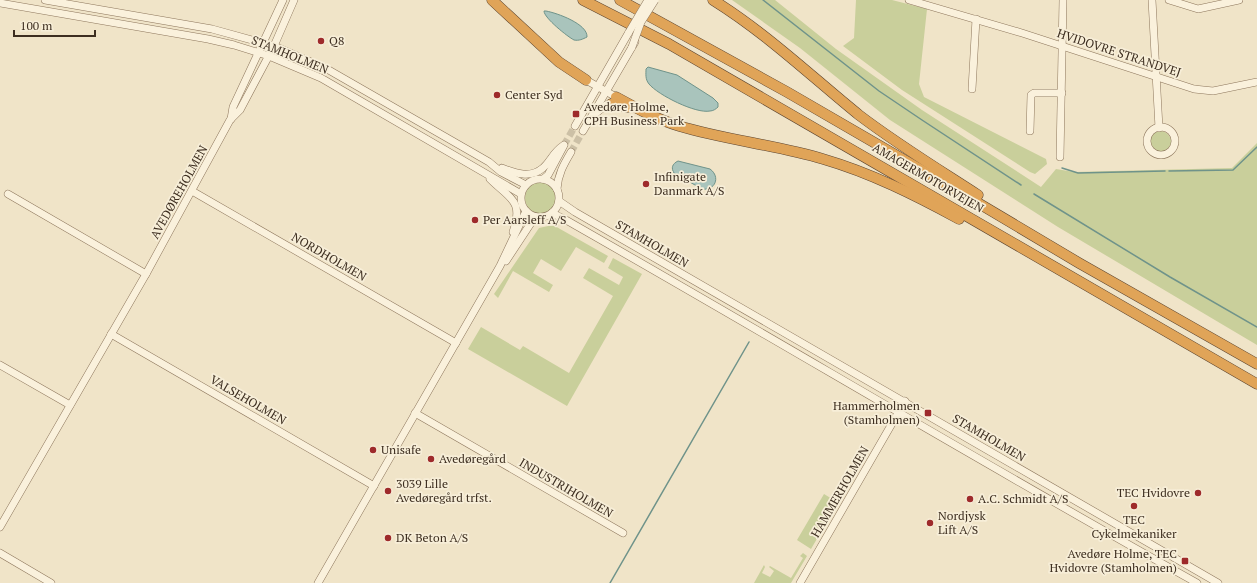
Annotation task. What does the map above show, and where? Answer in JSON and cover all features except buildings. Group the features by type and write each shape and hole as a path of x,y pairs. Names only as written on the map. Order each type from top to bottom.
{"highway":[{"path":"492,0 559,62 586,80"},
{"name":"AMAGERMOTORVEJEN","path":"583,0 669,44 1257,384"},
{"name":"AMAGERMOTORVEJEN","path":"620,0 787,92 1079,263 1257,364"},
{"path":"714,0 768,38 861,116 909,150 1019,221 1079,263"},
{"path":"613,99 677,126 721,137 785,149 824,159 879,178 931,204 1023,254 1072,278"}],"street":[{"name":"STAMHOLMEN","path":"45,0 212,29 274,46 327,69 489,162 501,172 526,185"},
{"name":"AVEDØREHOLMEN","path":"0,527 146,274 192,191 230,120 233,107 283,0"},
{"name":"AVEDØREHOLMEN","path":"230,120 240,110 269,56 294,0"},
{"path":"627,45 632,27 648,0"},
{"path":"583,131 607,90 627,45 654,0"},
{"path":"575,126 598,87 659,0"},
{"name":"HVIDOVRE STRANDVEJ","path":"909,0 976,19 1194,89 1209,91 1257,82"},
{"path":"1060,157 1063,0"},
{"path":"1152,0 1159,128"},
{"path":"1169,0 1198,8 1239,0"},
{"name":"STAMHOLMEN","path":"0,3 208,39 259,52 321,78 521,194"},
{"path":"972,89 976,19"},
{"path":"586,80 607,90 613,99 591,117"},
{"path":"1030,131 1031,95 1034,93 1062,93"},
{"path":"489,162 523,175 543,168 556,151 564,145 548,175 543,179 532,181 526,185 521,194 521,202 526,211 536,217 543,218 552,213 557,208 559,202 557,189 553,184 543,179"},
{"path":"557,189 560,171 571,152"},
{"path":"482,171 514,201 518,214 501,263"},
{"name":"NORDHOLMEN","path":"192,191 456,343"},
{"path":"8,194 146,274"},
{"name":"STAMHOLMEN","path":"559,202 1218,583"},
{"path":"318,583 501,263 526,211"},
{"name":"STAMHOLMEN","path":"552,213 899,411 1056,504 1197,583"},
{"path":"501,263 506,262 536,217"},
{"path":"729,313 735,304"},
{"name":"VALSEHOLMEN","path":"111,334 374,486"},
{"path":"0,365 70,405"},
{"path":"899,411 905,401"},
{"name":"HAMMERHOLMEN","path":"800,583 899,411"},
{"name":"INDUSTRIHOLMEN","path":"415,413 623,534"},
{"path":"1056,504 1063,493"},
{"path":"0,553 51,583"}],"green space":[{"path":"732,0 775,0 836,49 922,110 1041,187 1056,169 1074,172 1232,168 1257,143 1257,345 1058,227 890,120 800,48"},
{"path":"856,0 892,0 927,9 919,84 924,97 1046,159 1047,164 1035,174 1030,172 902,90 843,46 854,38"},
{"path":"1160,131 1168,134 1171,142 1168,150 1160,153 1152,150 1149,142 1152,134"},
{"path":"541,182 547,183 554,189 557,198 556,204 550,211 541,214 535,213 528,207 525,198 526,192 532,185"},
{"path":"553,225 608,256 604,263 576,247 561,271 541,259 533,273 553,285 549,292 513,271 498,298 494,294 539,228"},
{"path":"613,258 642,274 567,406 468,349 481,327 520,350 523,346 569,373 613,296 583,278 589,268 619,285 623,277 608,268"},
{"path":"824,494 837,502 838,500 839,501 811,549 797,540"},
{"path":"803,553 807,556 791,583 754,583 764,565 765,567 762,573 770,577 774,571 769,567 770,566 791,578 803,558 800,556"}],"water":[{"path":"544,11 557,14 571,20 583,28 587,37 574,40 552,22"},
{"path":"648,67 677,75 713,98 718,103 718,107 712,111 696,110 678,103 660,93 649,84 646,78 646,69"},
{"path":"678,161 710,169 715,176 715,183 710,188 702,189 674,173 674,163"}],"waterway":[{"path":"763,0 879,91 1021,185"},
{"path":"1169,171 1233,170 1257,147"},
{"path":"1062,168 1078,173 1165,171"},
{"path":"1034,194 1170,277 1257,327"},
{"path":"610,583 749,342"}],"tunnel":[{"path":"564,145 575,126"},
{"path":"571,152 583,131"}],"place":[{"name":"Q8","path":"321,41"},
{"name":"Center Syd","path":"497,95"},
{"name":"Avedøre Holme, CPH Business Park","path":"576,114"},
{"name":"Infinigate Danmark A/S","path":"646,184"},
{"name":"Per Aarsleff A/S","path":"475,220"},
{"name":"Hammerholmen (Stamholmen)","path":"928,413"},
{"name":"Unisafe","path":"373,450"},
{"name":"Avedøregård","path":"431,459"},
{"name":"3039 Lille Avedøregård trfst.","path":"388,491"},
{"name":"TEC Hvidovre","path":"1198,493"},
{"name":"A.C. Schmidt A/S","path":"970,499"},
{"name":"TEC Cykelmekaniker","path":"1134,506"},
{"name":"Nordjysk Lift A/S","path":"930,523"},
{"name":"DK Beton A/S","path":"388,538"},
{"name":"Avedøre Holme, TEC Hvidovre (Stamholmen)","path":"1185,561"}]}
